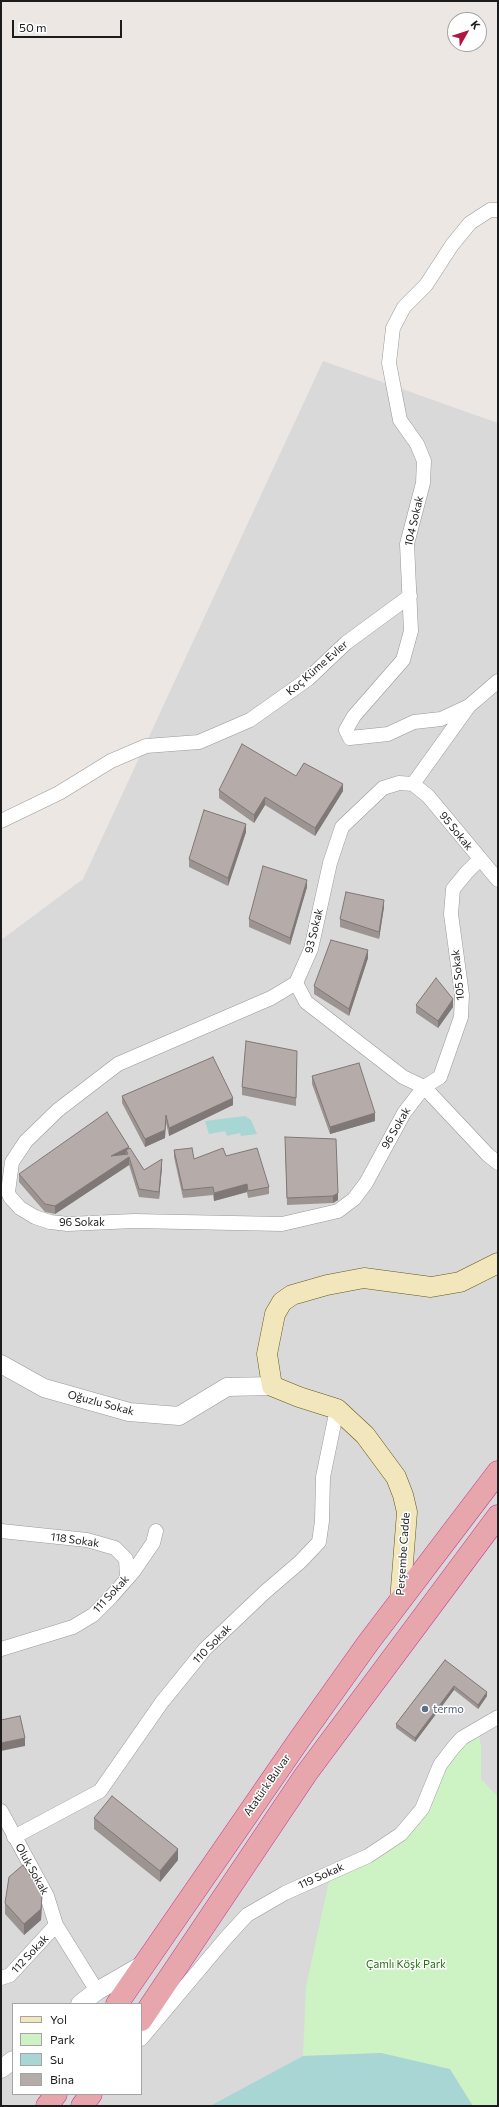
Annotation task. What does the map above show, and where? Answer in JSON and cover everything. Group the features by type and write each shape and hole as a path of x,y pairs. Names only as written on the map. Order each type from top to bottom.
{"highway":[{"name":"Atatürk Bulvar","path":"117,2003 299,1740 423,1570 498,1472"},
{"path":"142,2019 306,1774 498,1516"},
{"path":"47,2106 55,2095"},
{"path":"82,2106 90,2095"}],"main road":[{"path":"272,1386 267,1354 270,1333 275,1314 282,1302 292,1295 326,1284 364,1278 431,1287 460,1282 498,1263"},
{"name":"Perşembe Cadde","path":"272,1386 299,1397 337,1409 365,1435 396,1477 403,1495 407,1512 400,1601"}],"street":[{"name":"104 Sokak","path":"470,706 441,718 414,722 388,734 350,738 346,730 354,716 403,660 411,631 407,544 423,483 424,461 417,444 400,420 389,363 393,328 404,308 426,285 452,245 470,223 490,210 498,210"},
{"name":"Koç Küme Evler","path":"1,821 59,793 111,760 146,746 199,742 250,720 308,679 346,643 410,596"},
{"path":"413,784 470,706 498,681"},
{"name":"93 Sokak","path":"296,983 311,949 330,863 342,827 383,788 399,784 413,784"},
{"name":"95 Sokak","path":"413,784 428,796 479,860 498,880"},
{"name":"105 Sokak","path":"424,1087 440,1077 461,1017 462,995 451,914 454,889 466,872 479,860"},
{"path":"296,983 306,1002 403,1077 424,1087 488,1155 498,1163"},
{"name":"96 Sokak","path":"296,983 271,998 118,1064 58,1110 26,1141 12,1162 5,1187 10,1197 20,1208 42,1220 68,1224 134,1221 282,1224 314,1218 338,1211 354,1199 366,1184 404,1113 424,1087"},
{"name":"Oğuzlu Sokak","path":"1,1364 44,1388 129,1412 180,1416 227,1387 272,1386"},
{"name":"110 Sokak","path":"14,1837 100,1791 162,1702 205,1648 265,1592 300,1562 319,1542 322,1521 323,1477 337,1409"},
{"name":"111 Sokak","path":"1,1649 73,1628 97,1610 111,1597 127,1578 153,1543 156,1531"},
{"name":"118 Sokak","path":"1,1532 87,1540 116,1548 126,1560 127,1578"},
{"name":"119 Sokak","path":"142,2038 247,1915 285,1893 368,1856 401,1834 422,1809 440,1765 453,1748 462,1738 498,1717"},
{"name":"Oluk Sokak","path":"1,1810 14,1837 47,1896 56,1925 97,1991"},
{"name":"112 Sokak","path":"1,1978 10,1975 56,1925"},
{"path":"81,2003 97,1991 144,1964"},
{"path":"1,2069 12,2061"}],"shaded area":[{"path":"323,361 498,423 498,2036 356,2106 1,2106 1,940 83,879"}],"green space":[{"name":"Çamlı Köşk Park","path":"478,1729 481,1747 481,1779 498,1797 498,2106 473,2106 450,2069 381,2053 303,2056 306,1987 331,1872 401,1834 440,1765"}],"water":[{"path":"245,1116 251,1120 257,1134 241,1136 240,1133 227,1136 225,1131 209,1134 205,1121"},
{"path":"381,2053 450,2069 473,2106 210,2106 303,2056"}],"building":[{"path":"242,744 296,776 304,763 343,784 315,828 265,797 254,815 219,790"},
{"path":"204,810 246,824 228,878 189,859"},
{"path":"263,866 307,880 290,938 249,919"},
{"path":"346,892 384,900 379,932 340,919"},
{"path":"331,940 368,950 349,1009 314,986"},
{"path":"436,978 453,999 438,1021 416,1005"},
{"path":"246,1041 297,1051 296,1098 242,1087"},
{"path":"213,1057 233,1098 169,1128 166,1115 165,1130 145,1139 122,1096"},
{"path":"359,1063 375,1113 330,1127 312,1076"},
{"path":"107,1112 129,1147 111,1156 128,1154 126,1150 130,1148 144,1170 162,1159 159,1192 139,1189 129,1157 55,1206 45,1204 19,1174"},
{"path":"285,1137 336,1139 338,1193 333,1196 287,1198"},
{"path":"192,1148 194,1159 223,1148 226,1156 257,1148 269,1187 248,1191 247,1184 214,1193 213,1187 183,1190 174,1150"},
{"path":"445,1660 487,1692 478,1705 454,1686 415,1738 396,1724"},
{"path":"20,1716 25,1738 1,1743 1,1720"},
{"path":"112,1796 178,1849 160,1871 94,1818"},
{"path":"23,1865 39,1888 42,1896 41,1909 24,1924 5,1903 9,1877"}],"place":[{"name":"termo","path":"425,1709"}]}
